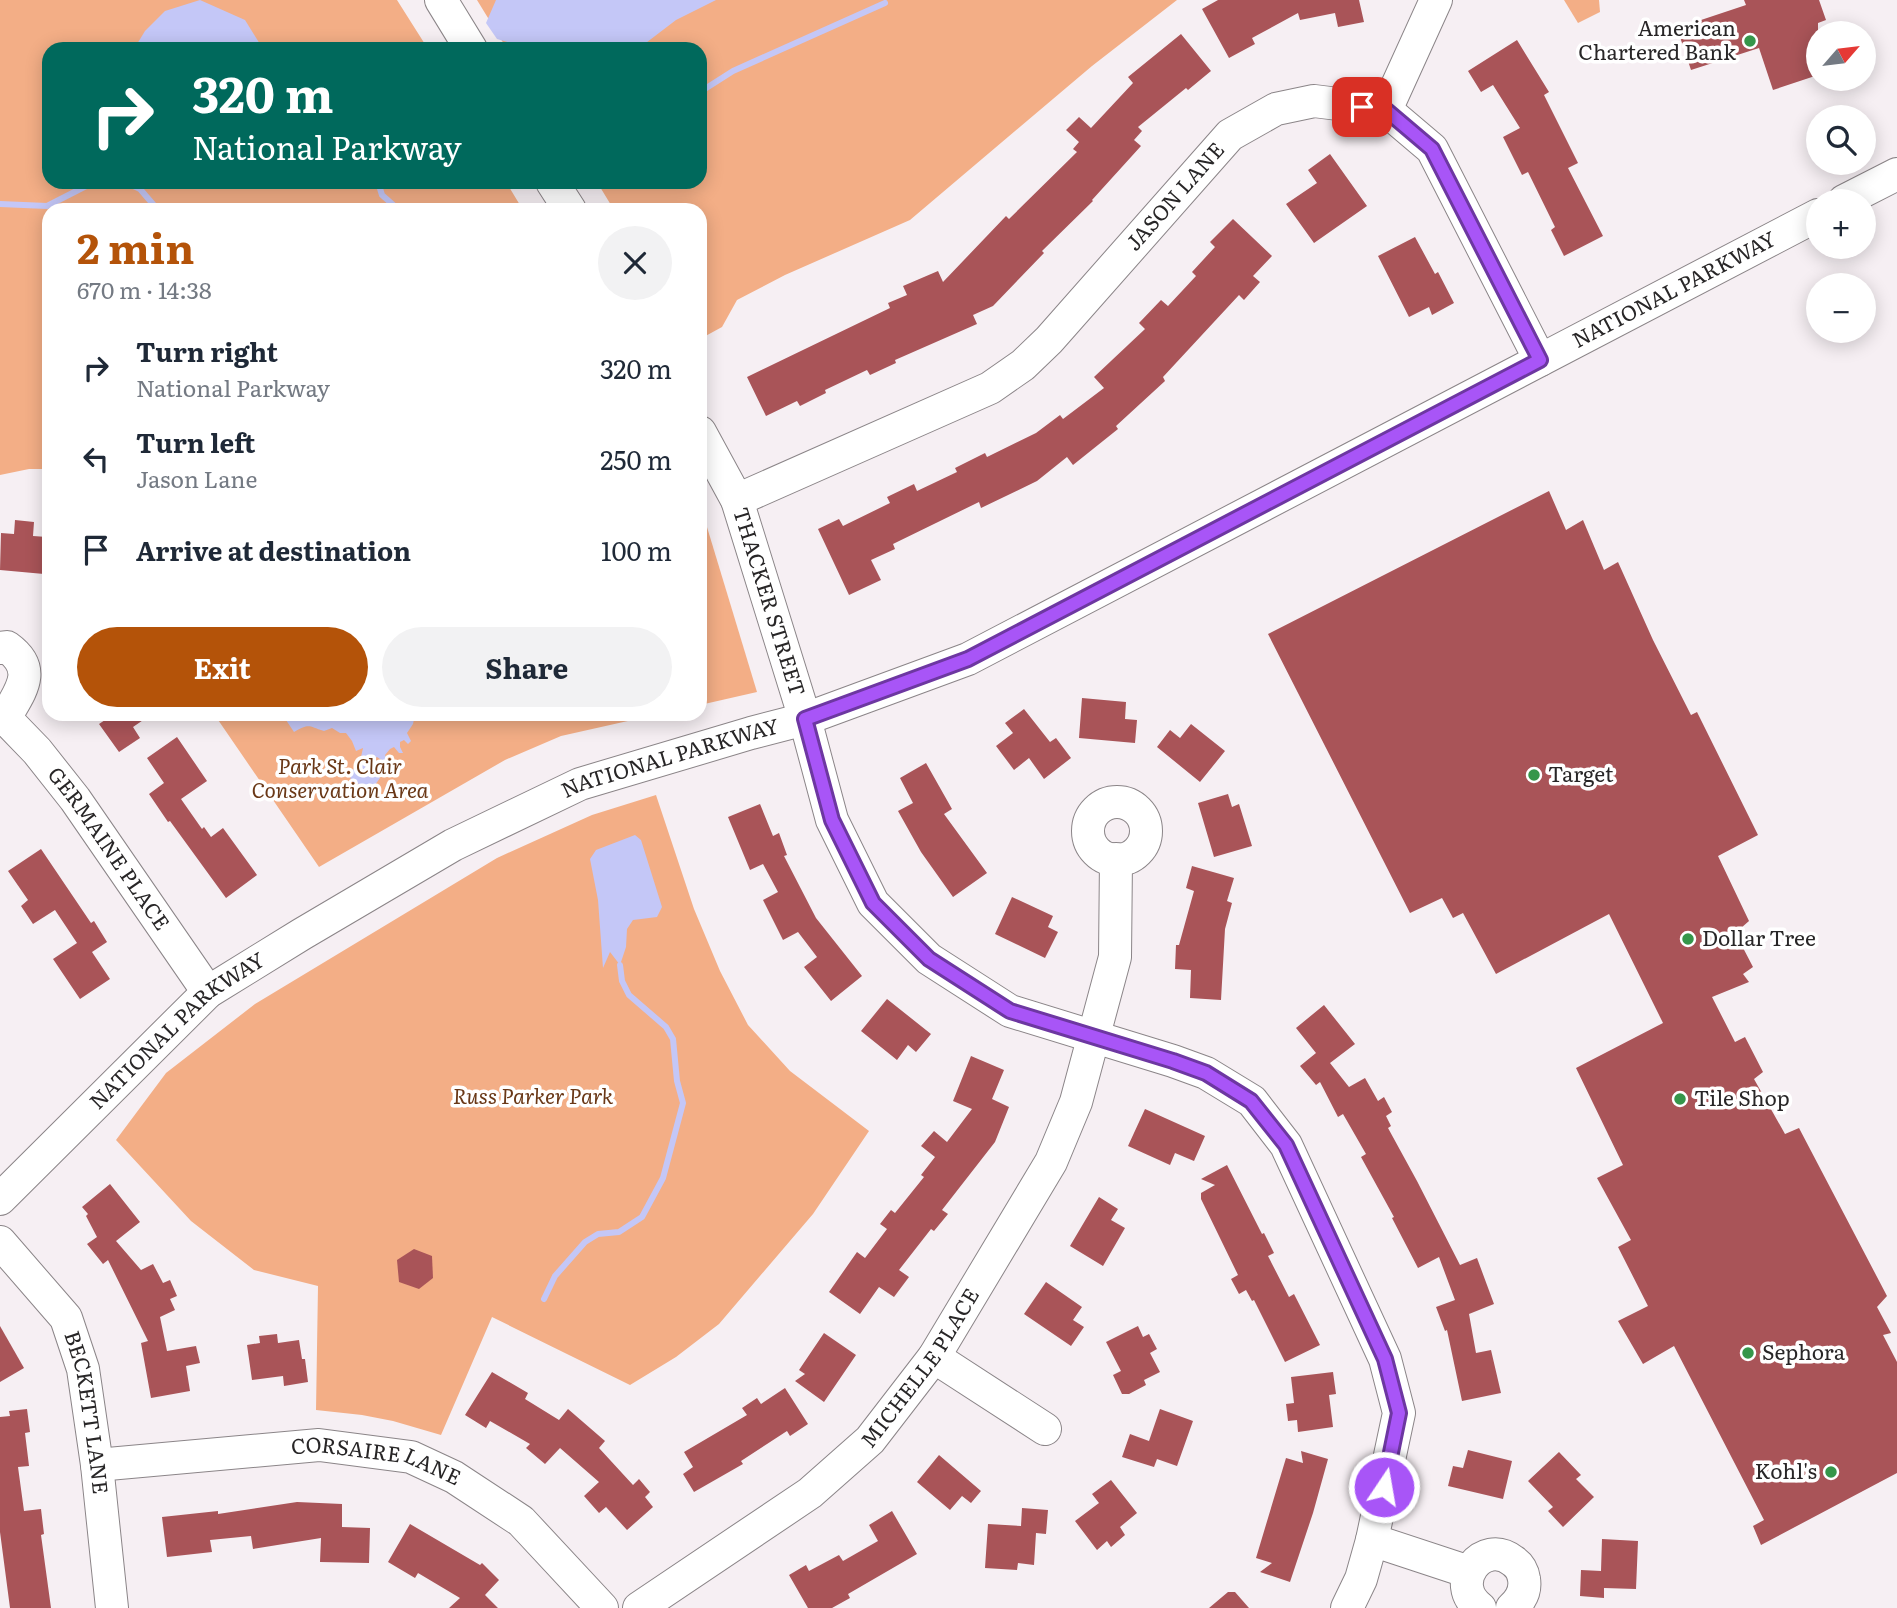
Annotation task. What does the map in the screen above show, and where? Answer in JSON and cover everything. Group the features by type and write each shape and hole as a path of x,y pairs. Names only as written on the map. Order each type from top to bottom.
{"street":[{"path":"441,0 467,42"},
{"path":"1436,0 1386,110 1432,149 1540,360"},
{"name":"JASON LANE","path":"737,500 990,388 1023,365 1049,340 1230,135 1276,109 1314,101 1386,110"},
{"path":"1868,189 1897,174"},
{"name":"NATIONAL PARKWAY","path":"0,1199 208,992 453,845 580,784 805,719 968,659 1806,221"},
{"name":"THACKER STREET","path":"707,445 737,500 805,719 832,820 873,903 929,959 1010,1011 1206,1073 1251,1101 1286,1145 1385,1359 1399,1413 1372,1540"},
{"path":"0,648 7,647 18,655 26,671 22,688 2,716"},
{"name":"GERMAINE PLACE","path":"2,716 37,751 75,799 208,992"},
{"name":"MICHELLE PLACE","path":"639,1608 810,1493 870,1440 934,1357 1051,1162 1076,1102 1115,957 1116,859"},
{"name":"BECKETT LANE","path":"0,1242 66,1318 83,1369 97,1465 112,1608"},
{"path":"934,1357 1045,1429"},
{"name":"CORSAIRE LANE","path":"97,1465 319,1445 411,1457 454,1477 521,1521 601,1608"},
{"path":"1347,1608 1361,1579 1372,1540 1469,1572"},
{"path":"1480,1608 1470,1598 1466,1580 1475,1563 1492,1555 1503,1555 1512,1559 1524,1575 1523,1594 1512,1608"}],"green space":[{"path":"0,0 397,0 424,42 42,42 42,189 510,189 519,203 42,203 42,469 0,475"},
{"path":"477,0 1177,0 1092,66 910,220 785,275 737,300 722,327 707,335 707,203 610,203 601,189 707,189 707,42 503,42"},
{"path":"1564,0 1599,0 1600,12 1578,23"},
{"path":"707,527 757,692 707,703"},
{"name":"Park St. Clair Conservation Area","path":"219,721 628,721 561,736 505,760 319,867"},
{"name":"Russ Parker Park","path":"656,795 694,909 720,971 748,1025 790,1071 869,1131 813,1214 719,1324 676,1357 630,1385 492,1317 441,1435 393,1421 316,1410 318,1286 254,1270 191,1221 116,1140 166,1073 255,1004 497,858 592,815"}],"water":[{"path":"200,0 245,20 259,42 138,42 165,11"},
{"path":"496,0 716,0 676,20 647,42 507,42 497,39 486,23"},
{"path":"287,721 414,721 407,733 411,741 408,744 404,740 400,742 403,753 399,753 394,747 385,755 390,766 377,757 373,760 374,770 380,778 372,789 351,781 350,775 361,757 363,748 356,751 346,733 332,728 324,731 309,726 294,732"},
{"path":"635,835 641,840 662,907 657,917 633,920 627,929 626,947 620,965 610,952 603,968 598,900 590,859 596,850"}],"building":[{"path":"1218,0 1359,0 1364,22 1338,27 1335,13 1300,20 1298,13 1252,38 1255,44 1229,58 1202,9"},
{"name":"American Chartered Bank","path":"1744,0 1819,0 1826,20 1806,21 1806,79 1773,90 1759,48 1691,70 1677,28 1746,5"},
{"path":"1181,34 1211,71 1138,127 1142,131 1134,140 1141,146 1093,201 1042,251 1044,253 993,306 973,315 977,324 895,360 896,363 870,375 867,370 825,390 826,393 800,406 797,401 766,416 747,377 890,308 888,303 907,295 903,286 938,271 943,282 1006,216 1009,219 1077,152 1073,149 1079,142 1066,130 1079,117 1091,128 1133,83 1128,77"},
{"path":"1517,40 1549,92 1544,95 1578,163 1568,168 1603,236 1564,256 1551,230 1555,227 1528,172 1522,175 1503,137 1520,128 1493,85 1481,92 1468,71"},
{"path":"1330,154 1367,206 1314,243 1286,204 1317,183 1308,170"},
{"path":"1233,219 1272,256 1253,276 1260,282 1244,300 1239,295 1163,377 1165,381 1116,426 1118,429 1073,465 1067,457 1037,481 981,508 979,502 893,544 895,549 871,560 881,580 849,595 818,529 839,519 843,526 890,503 887,497 914,484 917,491 957,472 955,468 985,453 987,457 1036,433 1060,415 1063,419 1104,388 1094,377 1145,329 1139,323 1161,300 1168,306 1196,276 1192,272 1215,247 1210,242"},
{"path":"1415,237 1454,303 1432,315 1429,307 1409,317 1378,256"},
{"path":"1549,491 1566,530 1583,520 1604,570 1618,562 1691,715 1697,712 1758,835 1718,856 1749,921 1741,928 1748,937 1740,942 1753,967 1743,974 1749,982 1712,997 1735,1042 1745,1037 1763,1072 1754,1079 1785,1134 1799,1128 1887,1296 1877,1307 1891,1333 1883,1335 1897,1362 1897,1473 1761,1545 1753,1526 1764,1520 1674,1346 1643,1364 1618,1321 1648,1306 1618,1247 1631,1240 1597,1178 1623,1165 1576,1068 1663,1023 1609,914 1496,974 1463,913 1453,918 1442,898 1410,913 1268,634"},
{"path":"15,520 34,522 33,536 42,537 42,574 0,570 1,533 14,534"},
{"path":"1082,698 1126,702 1125,719 1137,720 1135,743 1079,738"},
{"path":"1024,709 1050,742 1056,738 1071,758 1044,779 1029,758 1014,770 996,746 1013,733 1005,723"},
{"path":"104,721 142,721 133,727 140,738 119,752 99,724"},
{"path":"1191,724 1225,751 1200,782 1157,747 1170,730 1180,738"},
{"path":"177,737 207,781 181,799 202,829 204,827 211,837 223,828 257,875 226,898 149,794 164,783 147,758"},
{"path":"926,763 952,809 944,814 987,873 953,897 921,852 898,811 913,803 900,778"},
{"path":"1228,794 1232,807 1239,804 1252,846 1214,857 1198,803"},
{"path":"760,804 773,836 779,833 787,855 784,856 816,918 862,976 831,1001 804,967 817,957 798,932 783,940 763,900 778,892 763,864 750,870 728,817"},
{"path":"41,849 107,942 92,952 110,979 80,999 53,959 77,943 55,910 33,924 21,906 28,900 8,871"},
{"path":"1192,866 1234,878 1227,901 1232,903 1225,929 1221,1000 1190,998 1191,970 1175,969 1176,945 1179,945 1194,891 1186,888"},
{"path":"1012,897 1053,916 1048,927 1058,932 1045,958 995,934"},
{"path":"887,999 931,1034 916,1052 908,1045 897,1060 861,1031"},
{"path":"1324,1005 1355,1044 1330,1063 1349,1087 1365,1078 1378,1101 1384,1097 1392,1112 1386,1116 1391,1126 1388,1128 1460,1265 1477,1258 1494,1304 1469,1314 1476,1353 1491,1350 1501,1393 1462,1401 1447,1330 1445,1331 1436,1307 1455,1300 1439,1257 1418,1268 1361,1157 1366,1154 1343,1114 1338,1117 1320,1082 1316,1085 1300,1066 1316,1053 1296,1028"},
{"path":"971,1056 1004,1070 992,1099 1009,1107 995,1142 942,1210 948,1214 934,1231 931,1229 899,1270 909,1277 894,1297 879,1287 860,1314 829,1292 857,1252 865,1258 887,1229 880,1224 891,1210 895,1213 924,1177 921,1175 935,1157 921,1146 934,1131 947,1142 972,1109 953,1101"},
{"path":"1145,1109 1205,1136 1194,1161 1175,1153 1170,1165 1128,1146"},
{"path":"1227,1165 1274,1253 1268,1256 1289,1297 1294,1294 1320,1345 1285,1362 1254,1300 1252,1301 1246,1290 1239,1294 1231,1279 1238,1275 1201,1199 1201,1193 1215,1185 1201,1179"},
{"path":"110,1184 140,1222 116,1241 141,1270 153,1264 163,1283 170,1280 177,1296 170,1299 175,1310 160,1317 167,1351 196,1346 200,1363 186,1366 190,1391 151,1398 141,1343 148,1341 108,1260 103,1264 87,1244 97,1237 86,1216 88,1214 82,1207"},
{"path":"1099,1197 1118,1209 1111,1220 1125,1228 1103,1266 1070,1246"},
{"path":"414,1249 432,1256 433,1278 419,1289 399,1282 397,1260"},
{"path":"1046,1282 1082,1307 1073,1320 1084,1327 1071,1346 1024,1314"},
{"path":"0,1326 24,1368 0,1382"},
{"path":"1138,1326 1143,1337 1149,1334 1157,1349 1150,1353 1160,1372 1144,1380 1146,1385 1129,1394 1122,1394 1113,1375 1121,1371 1106,1342"},
{"path":"824,1333 856,1355 824,1402 795,1381 805,1374 799,1370"},
{"path":"277,1334 278,1343 299,1340 308,1382 284,1386 283,1376 252,1380 247,1345 260,1343 259,1336"},
{"path":"492,1372 528,1393 525,1399 559,1420 568,1409 605,1441 599,1448 633,1485 639,1479 650,1492 645,1497 653,1507 627,1530 606,1507 599,1513 584,1496 599,1482 560,1448 545,1464 526,1448 530,1444 490,1421 486,1428 465,1415"},
{"path":"1333,1372 1336,1394 1329,1395 1333,1427 1298,1432 1297,1420 1288,1421 1286,1404 1294,1403 1291,1377"},
{"path":"785,1388 808,1424 790,1436 787,1431 741,1461 743,1464 694,1492 683,1474 693,1467 684,1452 747,1415 742,1408 757,1398 761,1404"},
{"path":"27,1409 30,1432 25,1433 29,1466 18,1467 24,1511 41,1509 44,1534 41,1535 51,1608 10,1608 0,1532 0,1417 10,1416 9,1411"},
{"path":"1160,1409 1193,1421 1177,1466 1157,1459 1154,1467 1122,1457 1130,1434 1149,1441"},
{"path":"1468,1450 1512,1461 1503,1499 1448,1486 1453,1466 1463,1468"},
{"path":"1301,1451 1328,1459 1290,1582 1260,1572 1272,1563 1256,1558 1286,1458 1303,1463"},
{"path":"1559,1452 1581,1475 1576,1479 1594,1497 1563,1527 1548,1511 1553,1507 1528,1481"},
{"path":"939,1455 981,1491 971,1503 962,1496 950,1510 917,1482"},
{"path":"1111,1480 1137,1513 1120,1527 1125,1535 1111,1547 1107,1541 1097,1550 1075,1521 1099,1503 1092,1494"},
{"path":"297,1502 342,1504 342,1527 370,1528 369,1563 320,1562 321,1538 253,1549 251,1536 210,1540 212,1552 167,1557 162,1517 218,1511 218,1514"},
{"path":"1022,1508 1048,1510 1046,1534 1036,1533 1034,1565 1018,1563 1017,1570 985,1568 988,1524 1021,1526"},
{"path":"892,1511 917,1554 848,1594 850,1598 832,1608 808,1608 789,1575 806,1565 809,1571 839,1555 843,1561 878,1541 869,1525"},
{"path":"410,1524 480,1565 482,1563 499,1580 485,1595 498,1608 449,1608 460,1598 418,1573 415,1578 388,1562"},
{"path":"1602,1539 1638,1541 1636,1589 1604,1588 1604,1598 1580,1596 1581,1570 1601,1571"},
{"path":"1228,1592 1235,1592 1249,1608 1209,1608"}],"waterway":[{"path":"707,88 733,71 885,3"},
{"path":"53,203 80,189"},
{"path":"140,189 152,203"},
{"path":"380,189 382,195 391,203"},
{"path":"0,204 42,206"},
{"path":"544,1299 555,1276 585,1242 598,1234 619,1232 642,1217 663,1178 683,1103 677,1081 673,1039 666,1027 629,995 622,981 620,965"}],"place":[{"name":"American Chartered Bank","path":"1750,41"},
{"name":"Target","path":"1534,775"},
{"name":"Dollar Tree","path":"1688,939"},
{"name":"Tile Shop","path":"1680,1099"},
{"name":"Sephora","path":"1748,1353"},
{"name":"Kohl's","path":"1831,1472"}],"route":[{"path":"1362,107 1386,110 1432,149 1540,360 968,659 805,719 832,820 873,903 929,959 1010,1011 1206,1073 1251,1101 1286,1145 1385,1359 1399,1413 1384,1487"}]}
